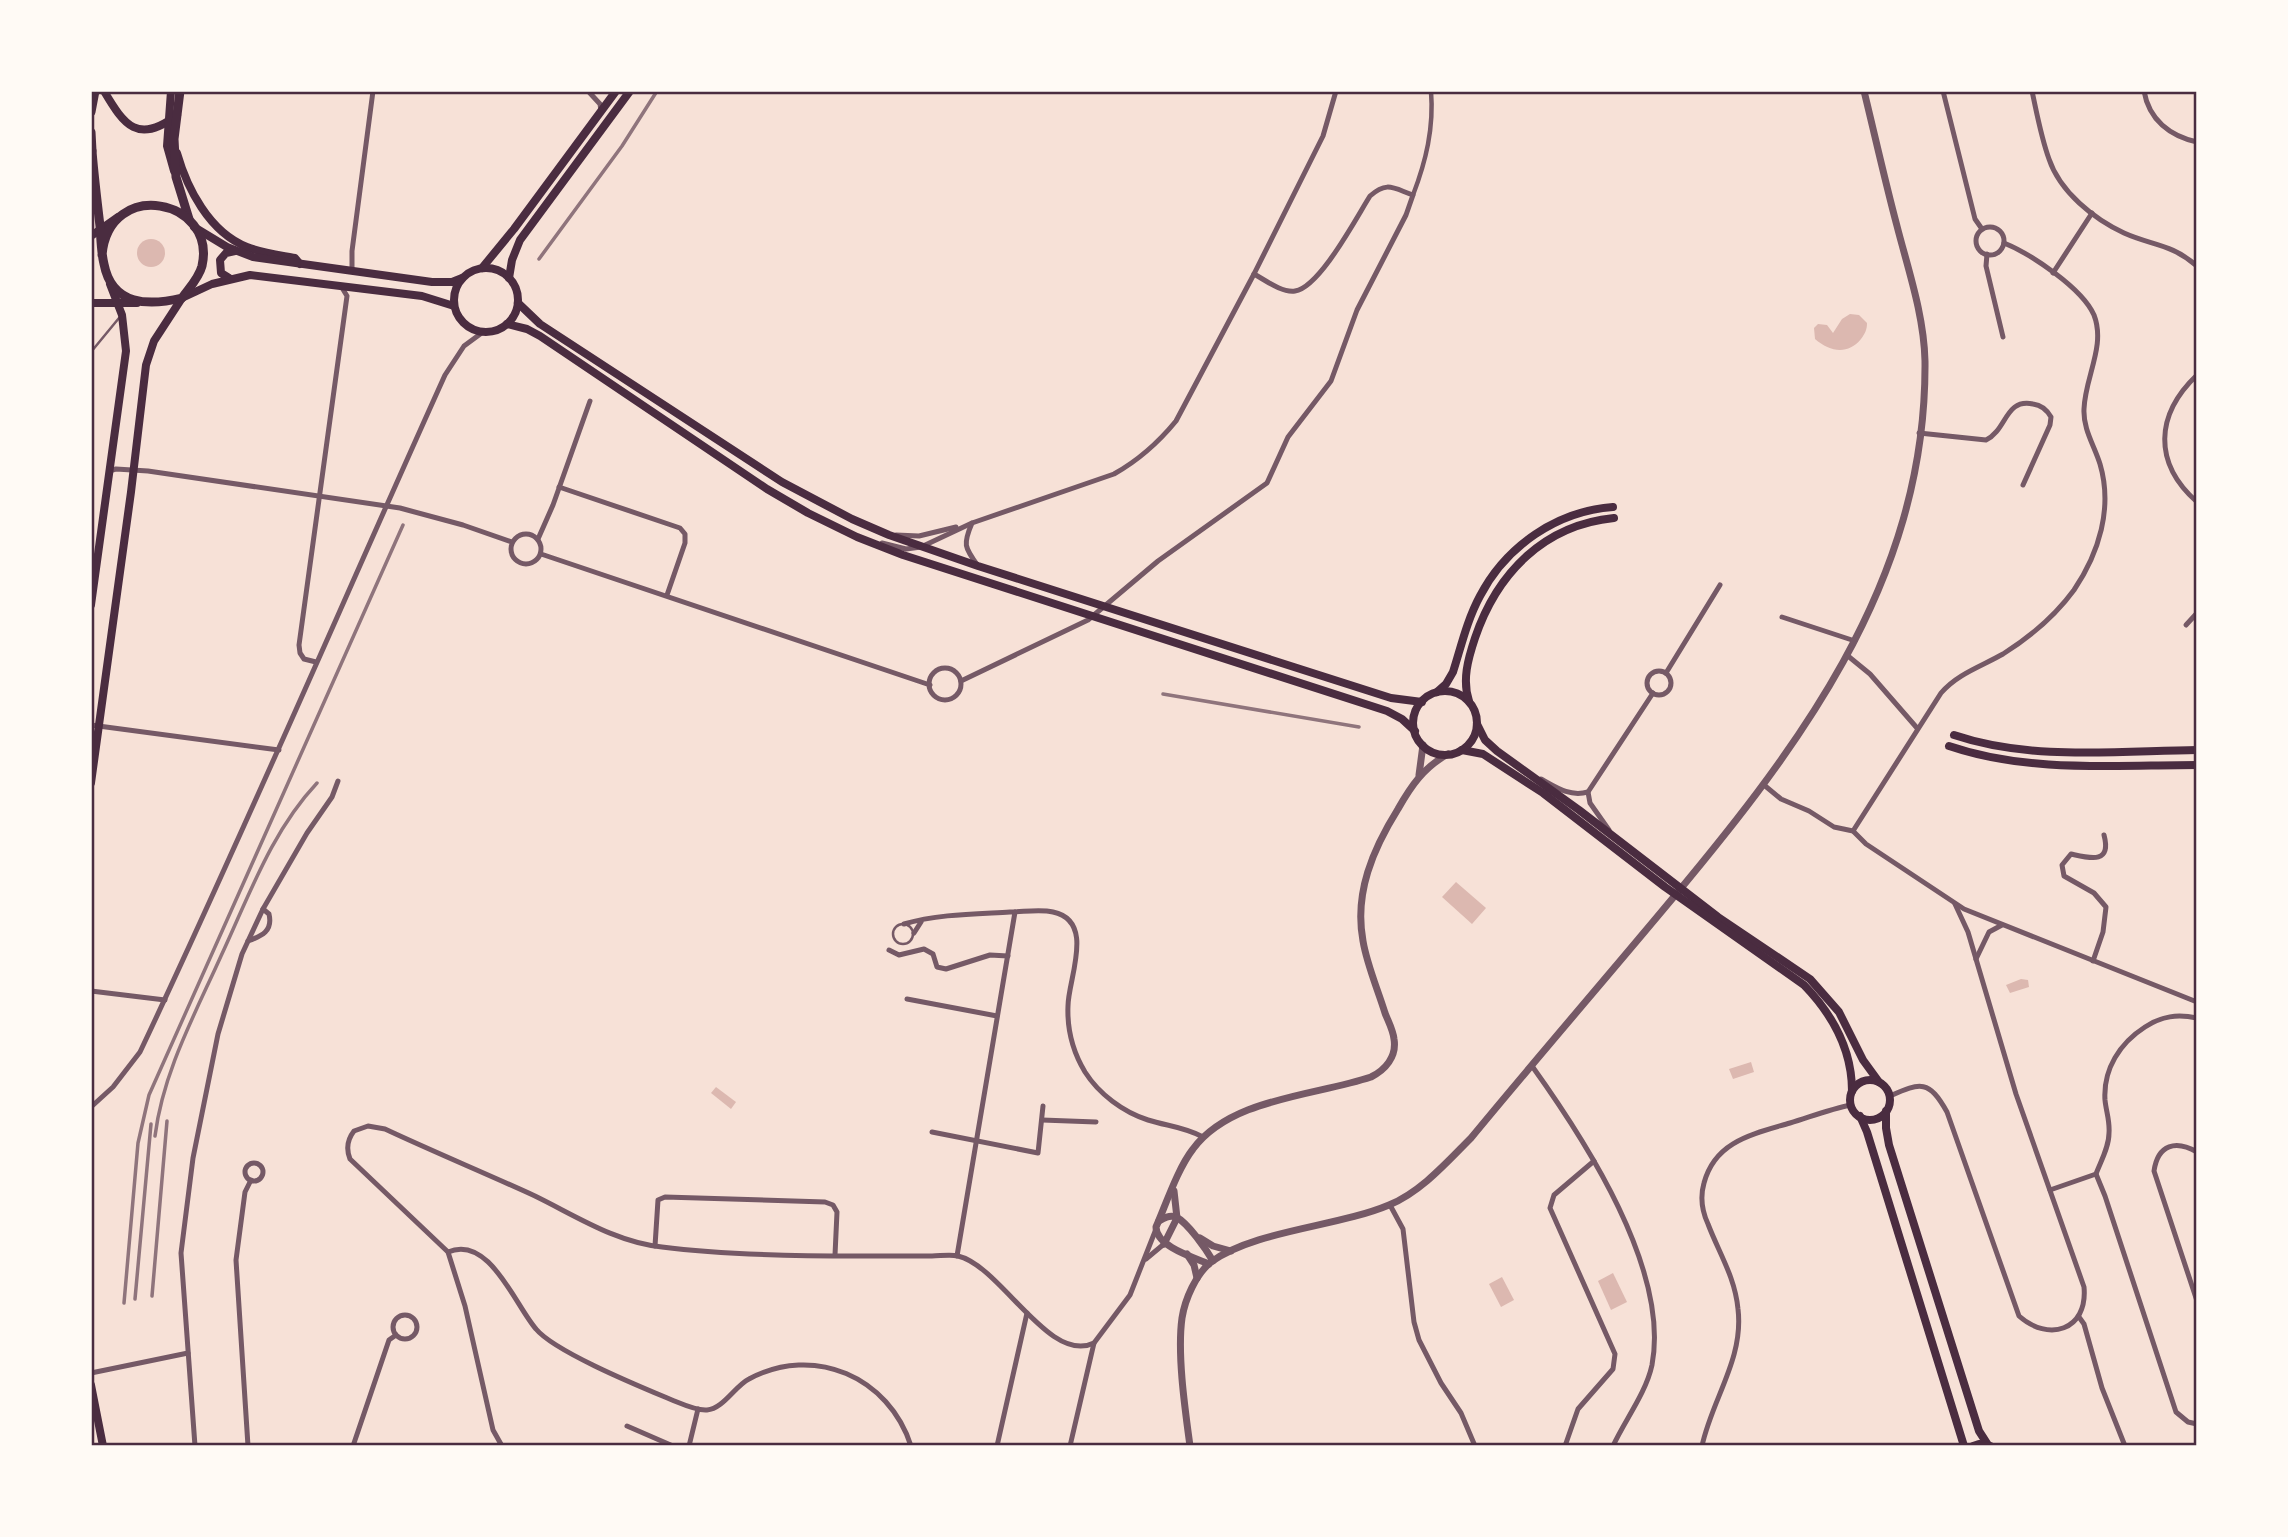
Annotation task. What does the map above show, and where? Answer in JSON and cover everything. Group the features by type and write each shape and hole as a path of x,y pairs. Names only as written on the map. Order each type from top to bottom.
{"main road":[{"path":"91,98 94,91"},
{"path":"91,112 94,91"},
{"path":"104,91 122,120 130,125 147,130 168,123 177,115"},
{"path":"91,783 95,725 149,353 201,267 202,242 192,223 167,151 171,91"},
{"path":"180,91 174,139 183,174 195,197 224,232 246,247 295,258 300,264"},
{"path":"482,268 514,229 615,91"},
{"path":"509,278 512,260 520,240 629,91"},
{"path":"91,132 102,255 126,335 109,471 95,549 91,605"},
{"path":"176,150 176,177"},
{"path":"91,236 138,206 157,205 176,211 235,251 253,257 432,282 452,282 482,268 497,270 515,285 519,303 517,311 507,324 491,332 483,332 464,323 454,306 457,286 462,278"},
{"path":"102,255 107,233 120,216"},
{"path":"230,278 222,275 220,264 224,254 235,251"},
{"path":"91,303 147,304 181,298 230,278 250,275 432,298 454,306"},
{"path":"108,278 124,295 147,304"},
{"path":"519,303 540,324 782,482 852,519 921,547 978,566 1391,698 1422,702"},
{"path":"507,324 540,337 767,489 807,513 857,537 975,578 1387,711 1402,719 1415,731 1423,745 1434,752 1448,754 1462,750 1483,754 1543,793 1665,887 1804,985 1830,1017 1844,1045 1851,1068 1851,1105 1860,1116 1867,1132 1964,1446"},
{"path":"1415,731 1415,715 1422,702 1446,684 1453,672 1479,597 1504,560 1527,539 1550,525 1588,510 1613,507"},
{"path":"1614,519 1591,522 1555,535 1523,558 1504,579 1490,603 1473,646 1465,679 1477,724 1490,746 1718,917 1810,979 1839,1012 1863,1060 1888,1090 1890,1096 1886,1111 1886,1128 1889,1145 1979,1431 1989,1446"},
{"path":"1437,692 1451,691 1469,701"},
{"path":"1462,750 1473,739 1477,724"},
{"path":"1954,735 1985,744 2041,751 2197,750"},
{"path":"1950,746 1982,755 2032,763 2197,765"},
{"path":"1852,1091 1864,1081 1879,1082"},
{"path":"1860,1116 1874,1119 1886,1111"},
{"path":"91,1385 103,1446"},
{"path":"1972,1446 1989,1446"}],"street":[{"path":"352,271 352,251 373,91"},
{"path":"588,91 600,104 601,111"},
{"path":"610,91 615,91 620,104"},
{"path":"889,535 919,536 972,523 1114,474 1150,450 1176,421 1254,274 1323,136 1336,91"},
{"path":"961,681 1081,625 1158,561 1268,483 1288,437 1331,381 1357,310 1406,215 1429,147 1431,91"},
{"path":"1190,1446 1184,1391 1182,1318 1197,1279 1211,1263 1231,1251 1390,1205 1444,1166 1471,1138 1690,878 1764,785 1787,754 1848,656 1888,569 1902,530 1910,496 1924,397 1924,340 1864,91"},
{"path":"1943,91 1975,219 1982,229"},
{"path":"2032,91 2049,162 2066,188 2092,214 2126,234 2167,246 2197,266"},
{"path":"2144,91 2151,112 2162,126 2176,136 2197,142"},
{"path":"1254,274 1287,290 1305,287 1319,274 1370,196 1380,187 1388,186 1413,195"},
{"path":"2053,273 2092,214"},
{"path":"1853,831 1915,736 1917,727 1948,685 2002,654 2042,625 2072,592 2097,545 2105,509 2105,486 2085,424 2084,408 2097,351 2094,316 2085,300 2053,273 2004,243 2002,234 1996,228 1982,229"},
{"path":"1982,229 1977,237 1977,246 1987,254 1998,252 2004,243"},
{"path":"1987,254 1986,266 2003,337"},
{"path":"316,662 304,659 299,645 346,296 344,289 338,285"},
{"path":"91,1107 113,1087 140,1052 279,750 445,375 464,345 483,332"},
{"path":"2197,375 2183,388 2172,405 2165,427 2170,470 2197,502"},
{"path":"538,539 524,534 512,542 513,558 521,564 530,564 541,554 538,539 590,401"},
{"path":"1919,433 1986,440 2001,428 2015,406 2025,403 2040,407 2051,417 2050,425 2023,485"},
{"path":"109,471 134,470 386,505 419,511 512,542"},
{"path":"559,487 680,528 685,534 685,543 667,595"},
{"path":"857,537 906,549 921,547 972,523"},
{"path":"972,523 965,539 967,550 978,566"},
{"path":"541,554 930,685"},
{"path":"1666,674 1720,585"},
{"path":"2186,625 2197,613"},
{"path":"1782,617 1855,641"},
{"path":"1848,656 1870,674 1917,727"},
{"path":"947,668 956,672 961,681 958,693 945,700 935,696 930,685 932,676 947,668"},
{"path":"1657,671 1666,674 1670,687 1663,694 1653,693 1647,684 1649,677 1657,671"},
{"path":"1521,768 1566,792 1578,795 1588,792 1653,693"},
{"path":"95,725 279,750"},
{"path":"1417,779 1423,745"},
{"path":"1070,1446 1094,1343 1129,1295 1187,1158 1203,1137 1246,1110 1371,1077 1380,1072 1391,1059 1394,1039 1363,944 1360,920 1362,893 1376,847 1417,779 1431,765 1448,754"},
{"path":"195,1446 182,1265 183,1228 218,1034 237,966 263,909 307,833 332,797 338,781"},
{"path":"1764,785 1781,799 1809,811 1833,827 1853,831 1866,844 1955,904 2197,1002"},
{"path":"1588,792 1590,803 1618,840"},
{"path":"2093,961 2104,932 2106,907 2094,893 2064,876 2062,865 2071,854 2090,859 2102,856 2106,844 2104,835"},
{"path":"1890,1096 1914,1086 1927,1087 1936,1093 1948,1112 2019,1316 2028,1325 2041,1330 2066,1327 2079,1317 2083,1309 2084,1287 2017,1094 1968,932 1955,904"},
{"path":"248,941 268,930 270,914 263,909"},
{"path":"904,924 947,915 1015,912 1054,912 1067,919 1076,933 1078,946 1068,1005 1068,1027 1073,1048 1086,1073 1104,1094 1124,1110 1147,1120 1188,1128 1203,1137"},
{"path":"957,1256 1015,912"},
{"path":"914,933 924,920"},
{"path":"1976,960 1989,932 2002,925"},
{"path":"889,950 899,955 924,949 933,954 937,967 946,969 990,955 1008,956"},
{"path":"91,990 165,1000"},
{"path":"907,999 997,1016"},
{"path":"2197,1018 2180,1015 2155,1020 2134,1034 2121,1048 2111,1065 2105,1088 2109,1136 2096,1174 2176,1412 2188,1422 2197,1424"},
{"path":"1532,1066 1573,1123 1594,1161 1640,1258 1654,1311 1651,1368 1613,1446"},
{"path":"932,1132 1038,1153 1043,1105"},
{"path":"1702,1446 1705,1431 1732,1365 1738,1335 1739,1310 1734,1283 1703,1206 1701,1194 1707,1171 1727,1147 1744,1137 1851,1105"},
{"path":"1042,1120 1096,1122"},
{"path":"502,1446 493,1430 465,1306 448,1252 350,1159 347,1152 348,1142 354,1131 368,1126 385,1129 615,1236 655,1246 710,1251 957,1256 978,1265 1032,1320 1061,1340 1078,1347 1094,1343"},
{"path":"2197,1152 2179,1144 2169,1147 2161,1152 2154,1171 2197,1301"},
{"path":"1565,1446 1578,1409 1614,1369 1616,1361 1550,1208 1554,1195 1594,1161"},
{"path":"2050,1190 2096,1174"},
{"path":"248,1446 236,1260 245,1192 251,1180"},
{"path":"1146,1259 1164,1244 1177,1218 1174,1187"},
{"path":"655,1246 658,1200 665,1196 825,1202 833,1205 837,1212 835,1255"},
{"path":"1390,1205 1403,1229 1414,1322 1419,1340 1461,1413 1475,1446"},
{"path":"1157,1224 1170,1217 1177,1218 1195,1236 1211,1263"},
{"path":"1157,1224 1156,1234 1164,1244 1211,1263"},
{"path":"1195,1236 1213,1246 1231,1251"},
{"path":"448,1252 465,1249 477,1253 490,1264 537,1332 555,1345 620,1377 698,1409 707,1410 715,1408 747,1380 767,1371 802,1363 821,1366 842,1371 865,1383 886,1399 898,1416 911,1446"},
{"path":"1187,1254 1194,1265 1197,1279"},
{"path":"997,1446 1027,1313"},
{"path":"409,1316 415,1321 417,1328 410,1337 403,1339 396,1335 393,1328 398,1318 409,1316"},
{"path":"2079,1317 2084,1324 2102,1388 2125,1446"},
{"path":"352,1446 389,1340 396,1335"},
{"path":"91,1373 188,1353"},
{"path":"689,1446 698,1409"},
{"path":"627,1426 673,1446"}],"lane":[{"path":"91,352 121,315"},
{"path":"904,924 910,926 914,933 910,942 903,945 893,937 893,930 904,924"}],"shaded area":[{"path":"151,239 161,243 165,253 161,263 151,267 141,263 137,253 141,243"},
{"path":"1850,314 1859,315 1867,323 1865,333 1856,344 1839,350 1827,347 1815,339 1814,328 1818,324 1827,325 1833,333 1842,319"},
{"path":"1456,882 1486,908 1472,924 1442,897"},
{"path":"2021,979 2028,980 2029,987 2010,993 2006,985"},
{"path":"1751,1062 1754,1072 1733,1079 1729,1069"},
{"path":"716,1087 736,1102 731,1109 711,1093"},
{"path":"1613,1273 1627,1302 1611,1310 1598,1281"},
{"path":"1502,1277 1514,1300 1501,1307 1489,1284"}],"railway":[{"path":"539,259 622,146 657,91"},
{"path":"124,1303 138,1143 149,1095 403,525"},
{"path":"1163,694 1359,727"},
{"path":"155,1136 165,1089 181,1044 252,888 274,843 317,783"},
{"path":"152,1296 167,1121"},
{"path":"135,1299 151,1124"}]}
